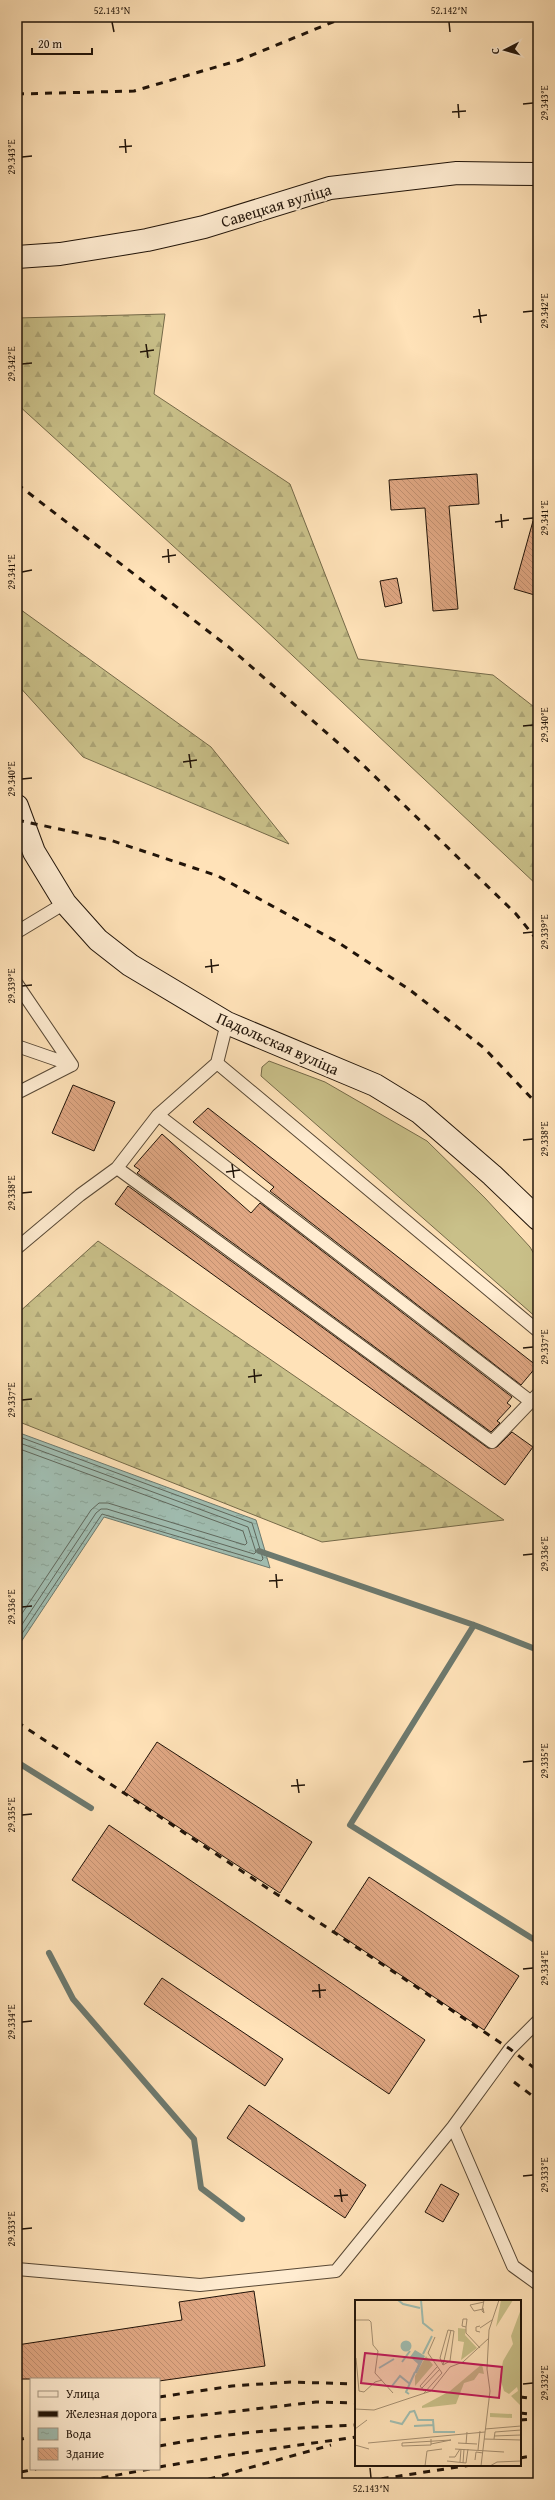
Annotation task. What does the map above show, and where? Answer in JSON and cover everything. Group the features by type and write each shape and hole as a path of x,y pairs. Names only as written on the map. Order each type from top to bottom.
{"main road":[{"name":"Савецкая вуліца","path":"17,257 60,254 146,240 204,227 330,188 457,173 538,174"},
{"name":"Падольская вуліца","path":"17,806 34,852 65,903 98,940 130,965 228,1023 375,1085 419,1112 492,1175 538,1219"}],"lane":[{"path":"17,932 65,903"},
{"path":"17,984 72,1065"},
{"path":"17,1248 80,1195 117,1168 158,1115 217,1063 228,1023"},
{"path":"17,1046 72,1065"},
{"path":"217,1063 538,1331"},
{"path":"17,1093 72,1065"},
{"path":"117,1168 492,1442 534,1398 158,1115"},
{"path":"17,2269 200,2285 336,2271 453,2127 510,2049 538,2021"},
{"path":"453,2127 513,2266 538,2284"}],"green space":[{"path":"165,314 154,394 290,484 358,659 493,675 538,710 538,886 260,625 17,404 17,318"},
{"path":"17,607 211,747 289,844 83,757 17,684"},
{"path":"269,1061 325,1082 427,1141 485,1198 530,1247 538,1261 538,1319 261,1076 262,1067"},
{"path":"98,1241 504,1520 322,1542 17,1421 17,1314"}],"water":[{"path":"17,1432 256,1520 270,1568 104,1517 17,1648"}],"building":[{"path":"477,474 479,504 449,506 458,609 433,611 425,508 391,510 389,480"},
{"path":"533,521 538,522 538,596 514,589"},
{"path":"397,578 402,603 385,607 380,581"},
{"path":"73,1085 115,1102 94,1151 52,1133"},
{"path":"208,1108 537,1366 521,1385 270,1191 274,1187 193,1122"},
{"path":"162,1134 251,1213 260,1203 512,1397 507,1403 511,1406 497,1421 500,1423 491,1432 137,1173 140,1170 134,1166"},
{"path":"128,1186 488,1448 497,1447 512,1432 533,1447 505,1485 115,1204"},
{"path":"157,1742 312,1842 280,1893 124,1792"},
{"path":"109,1825 425,2040 389,2094 72,1880"},
{"path":"369,1877 519,1976 484,2030 334,1931"},
{"path":"162,1978 283,2059 265,2086 144,2004"},
{"path":"249,2105 366,2185 345,2218 227,2138"},
{"path":"441,2184 459,2194 443,2222 425,2212"},
{"path":"254,2291 265,2366 160,2381 160,2378 17,2379 17,2345 182,2320 179,2302"}],"waterway":[{"path":"259,1551 474,1625 538,1650"},
{"path":"474,1625 350,1825 538,1942"},
{"path":"17,1762 91,1808"},
{"path":"49,1953 73,1999 194,2139 201,2188 242,2219"}],"railway":[{"path":"17,94 134,91 240,60 345,17"},
{"path":"17,484 230,648 361,763 516,914 538,941"},
{"path":"17,820 110,840 218,876 339,943 410,990 484,1048 538,1105"},
{"path":"17,1722 510,2049 538,2071"},
{"path":"514,2082 538,2100"},
{"path":"160,2397 232,2386 291,2382 355,2384"},
{"path":"521,2397 538,2399"},
{"path":"160,2420 316,2402 355,2403"},
{"path":"521,2413 538,2415"},
{"path":"521,2420 534,2419"},
{"path":"160,2446 257,2432 355,2425"},
{"path":"17,2440 30,2437"},
{"path":"160,2467 236,2454 355,2437"},
{"path":"195,2483 331,2445"},
{"path":"521,2458 538,2455"},
{"path":"354,2483 464,2466"},
{"path":"21,2472 31,2470"},
{"path":"74,2483 145,2470"}]}
